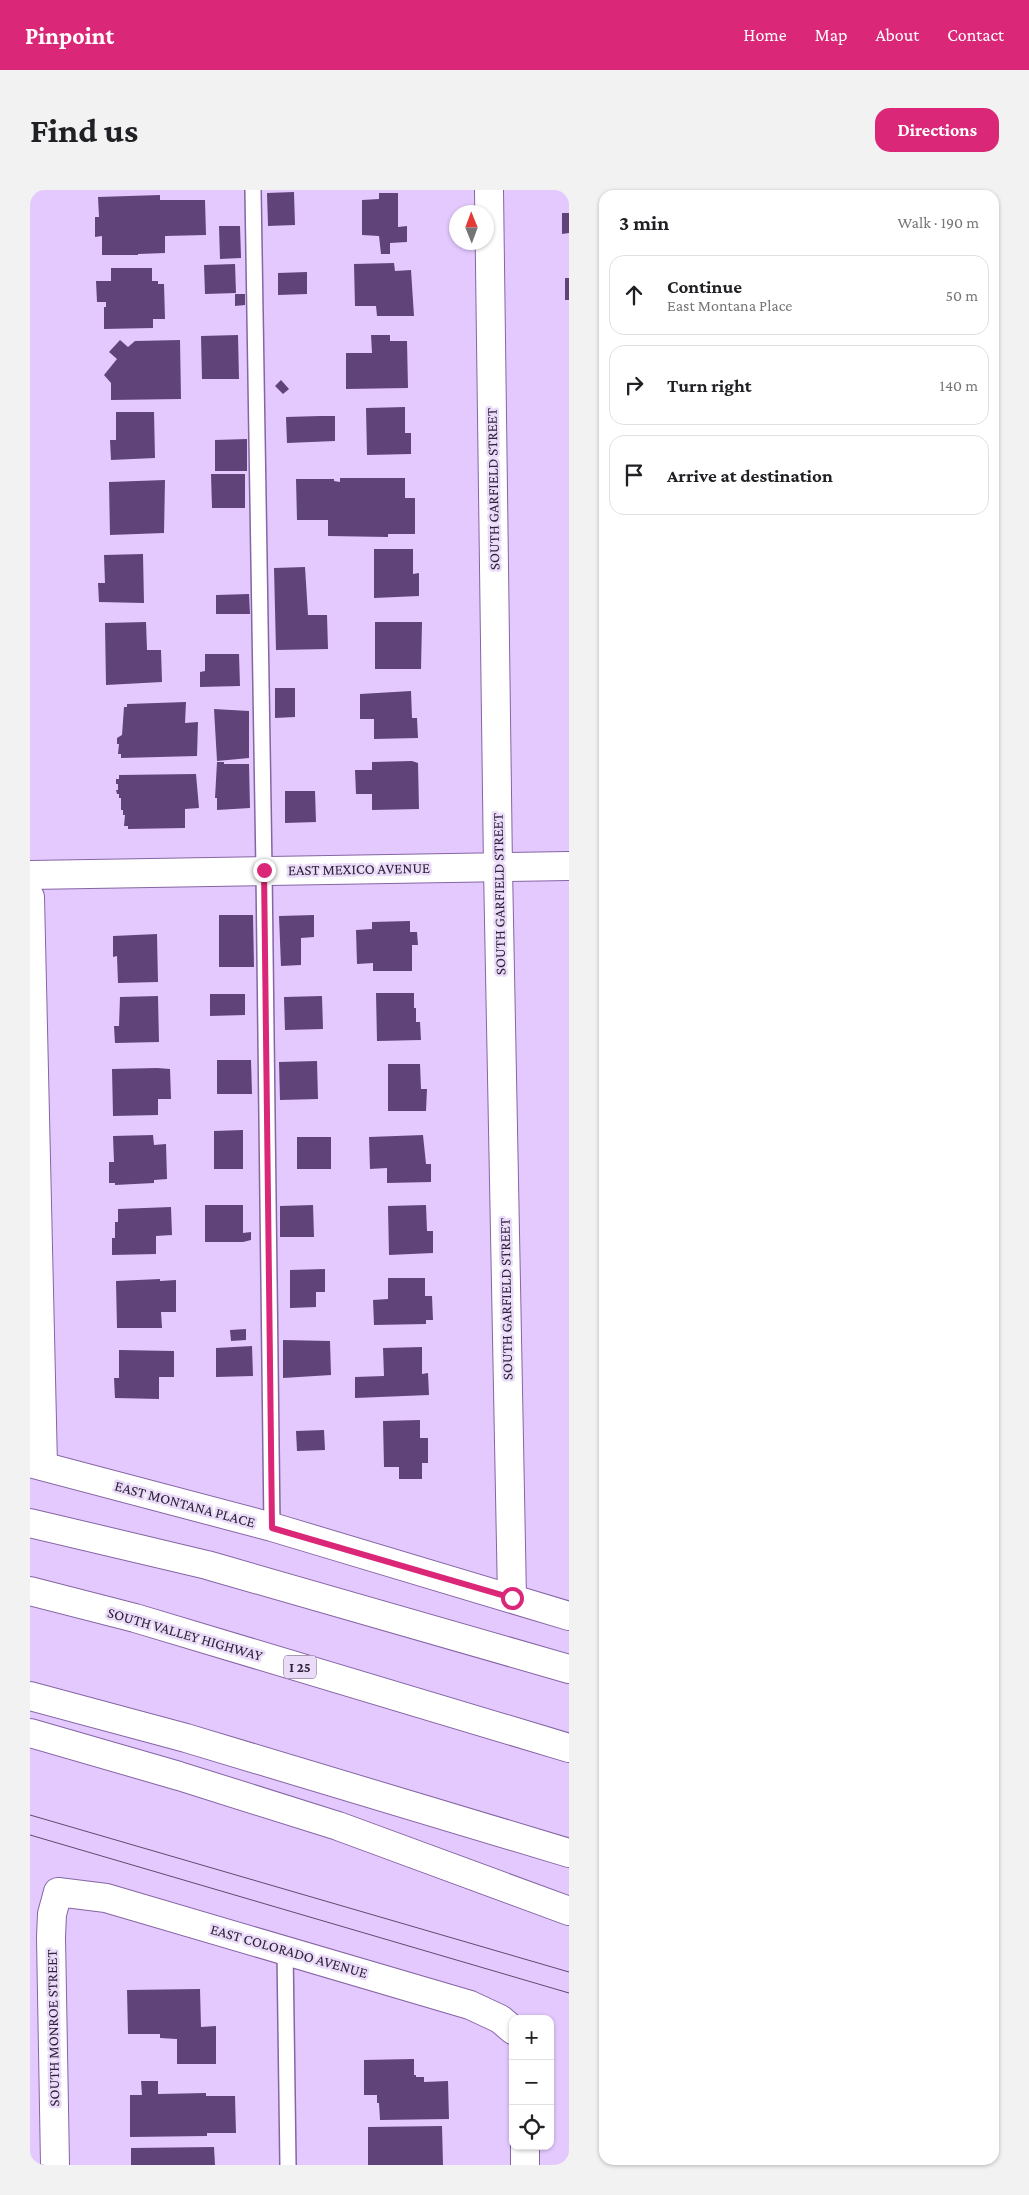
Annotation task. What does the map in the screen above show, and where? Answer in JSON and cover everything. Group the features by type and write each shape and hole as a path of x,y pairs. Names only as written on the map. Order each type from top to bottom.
{"main road":[{"name":"SOUTH GARFIELD STREET","path":"489,190 498,868 512,1598"},
{"name":"EAST MEXICO AVENUE","path":"30,875 569,866"},
{"path":"30,897 36,1465"},
{"name":"EAST MONTANA PLACE","path":"36,1465 272,1528 569,1616"},
{"path":"30,1523 206,1565 569,1669"},
{"name":"SOUTH VALLEY HIGHWAY","path":"30,1591 153,1624 569,1748"},
{"path":"30,1696 186,1738 569,1852"},
{"path":"30,1733 179,1776 338,1826 569,1911"},
{"name":"EAST COLORADO AVENUE","path":"58,1892 106,1898 470,2005 500,2019 509,2027"},
{"name":"SOUTH MONROE STREET","path":"55,2165 51,1937 52,1914 58,1892"},
{"path":"525,2150 525,2165"}],"lane":[{"path":"254,190 272,1528"},
{"path":"285,1950 288,2165"}],"building":[{"path":"294,192 295,225 268,226 267,193"},
{"path":"379,193 398,193 398,227 407,226 407,242 390,243 390,254 381,254 379,236 362,235 362,200 379,199"},
{"path":"160,195 160,200 205,200 206,235 165,236 165,253 102,255 102,236 95,237 95,217 99,217 98,197"},
{"path":"562,213 569,213 569,233 562,234"},
{"path":"219,226 240,226 241,258 220,259"},
{"path":"394,263 395,271 411,270 414,316 377,316 376,306 355,306 354,264"},
{"path":"235,264 236,293 205,294 204,265"},
{"path":"111,268 152,268 152,281 164,284 165,319 153,319 153,328 104,329 104,307 106,307 106,302 97,302 96,281 111,281"},
{"path":"307,272 307,294 278,295 278,273"},
{"path":"565,278 569,278 569,300 565,300"},
{"path":"235,294 245,294 245,305 235,306"},
{"path":"238,335 239,379 202,379 201,336"},
{"path":"371,335 390,335 390,341 407,341 408,388 346,389 346,353 372,353"},
{"path":"120,340 128,347 135,341 180,340 181,399 111,400 111,383 104,375 117,359 109,352"},
{"path":"281,380 289,389 283,394 275,386"},
{"path":"405,407 405,433 411,433 411,454 367,455 366,408"},
{"path":"116,412 154,412 155,458 111,460 110,440 116,440"},
{"path":"335,416 335,441 287,443 286,417"},
{"path":"247,439 247,471 215,471 215,440"},
{"path":"211,474 245,474 245,508 212,508"},
{"path":"340,478 405,478 405,498 415,498 415,534 388,534 388,537 328,536 328,520 297,520 296,479 334,479 334,481 340,482"},
{"path":"165,480 164,533 110,535 109,482"},
{"path":"374,549 413,549 413,574 419,573 419,596 374,598"},
{"path":"143,554 144,603 99,602 98,583 105,583 104,555"},
{"path":"305,567 308,615 327,615 328,649 276,650 274,568"},
{"path":"249,594 250,614 216,614 216,595"},
{"path":"146,622 147,650 161,650 162,682 106,685 105,623"},
{"path":"375,622 422,622 421,669 375,669"},
{"path":"205,654 239,654 240,686 200,687 200,672 205,671"},
{"path":"275,688 295,688 295,717 275,718"},
{"path":"411,691 412,718 417,718 418,738 374,739 374,719 360,719 360,694"},
{"path":"186,702 185,723 198,722 197,756 121,758 121,754 118,754 119,744 117,744 117,738 122,735 124,707 127,707 127,704"},
{"path":"214,709 249,711 249,758 217,761"},
{"path":"412,761 418,763 419,809 372,810 372,794 356,794 355,770 372,770 372,762"},
{"path":"217,762 224,762 224,764 249,764 250,808 217,810 217,798 215,798"},
{"path":"196,774 199,808 185,809 185,828 128,829 128,826 124,826 125,815 123,815 123,810 121,810 121,798 119,798 116,790 118,790 118,784 116,784 116,779 119,779 119,775"},
{"path":"285,791 315,791 316,822 285,823"},
{"path":"219,915 253,915 254,967 219,967"},
{"path":"314,915 314,937 301,938 301,965 281,966 279,916"},
{"path":"410,921 410,932 417,932 418,945 412,945 412,971 373,971 373,963 357,964 356,930 372,929 372,922"},
{"path":"157,934 158,982 118,983 117,956 113,957 113,936"},
{"path":"376,993 414,993 416,1022 420,1022 421,1040 377,1041"},
{"path":"210,994 245,994 245,1015 210,1016"},
{"path":"158,996 159,1042 115,1043 114,1026 119,1026 120,997"},
{"path":"322,996 323,1029 285,1030 284,997"},
{"path":"217,1060 251,1060 252,1094 217,1094"},
{"path":"317,1061 318,1099 280,1100 279,1062"},
{"path":"388,1064 420,1064 421,1089 427,1089 426,1111 388,1111"},
{"path":"112,1069 170,1069 171,1099 158,1099 158,1115 113,1116"},
{"path":"243,1130 243,1169 214,1169 214,1131"},
{"path":"153,1135 154,1145 166,1144 167,1179 154,1180 154,1183 115,1185 115,1183 109,1183 109,1162 114,1162 113,1136"},
{"path":"423,1135 426,1164 431,1164 431,1182 387,1183 387,1168 370,1169 369,1137"},
{"path":"297,1137 331,1137 331,1169 297,1169"},
{"path":"205,1205 243,1205 243,1233 251,1232 251,1240 243,1242 205,1242"},
{"path":"313,1205 314,1237 280,1237 280,1206"},
{"path":"426,1205 427,1231 433,1231 433,1253 389,1255 388,1206"},
{"path":"171,1207 172,1235 156,1236 156,1254 112,1255 112,1238 115,1238 115,1222 118,1222 118,1209"},
{"path":"325,1269 325,1292 316,1292 316,1307 290,1308 290,1270"},
{"path":"388,1278 425,1278 425,1296 432,1296 433,1320 426,1320 426,1324 374,1325 373,1300 388,1299"},
{"path":"160,1279 160,1281 176,1280 176,1312 161,1312 162,1328 117,1328 116,1281"},
{"path":"246,1329 246,1340 231,1341 230,1330"},
{"path":"283,1340 330,1341 331,1375 283,1378"},
{"path":"252,1346 253,1376 216,1377 216,1348"},
{"path":"422,1347 422,1374 428,1373 429,1395 355,1398 355,1377 384,1376 383,1348"},
{"path":"119,1350 174,1351 174,1377 159,1377 159,1399 115,1398 114,1378 119,1378"},
{"path":"420,1420 420,1438 428,1438 428,1463 422,1463 422,1479 399,1479 399,1467 384,1467 383,1421"},
{"path":"324,1430 325,1450 297,1451 296,1431"},
{"path":"200,1989 201,2027 216,2026 216,2064 177,2064 177,2039 160,2038 160,2034 128,2034 127,1990"},
{"path":"414,2059 414,2075 416,2077 424,2077 424,2082 448,2081 449,2119 380,2120 377,2095 364,2095 364,2060"},
{"path":"141,2081 158,2081 158,2094 206,2093 206,2096 235,2096 236,2133 207,2133 207,2136 130,2137 130,2095 142,2095"},
{"path":"442,2126 443,2165 368,2165 368,2127"},
{"path":"214,2147 215,2165 131,2165 131,2148"}],"tram line":[{"path":"30,1815 569,1972"},
{"path":"30,1835 569,1993"}],"route":[{"path":"264,870 272,1528 512,1598"}]}
